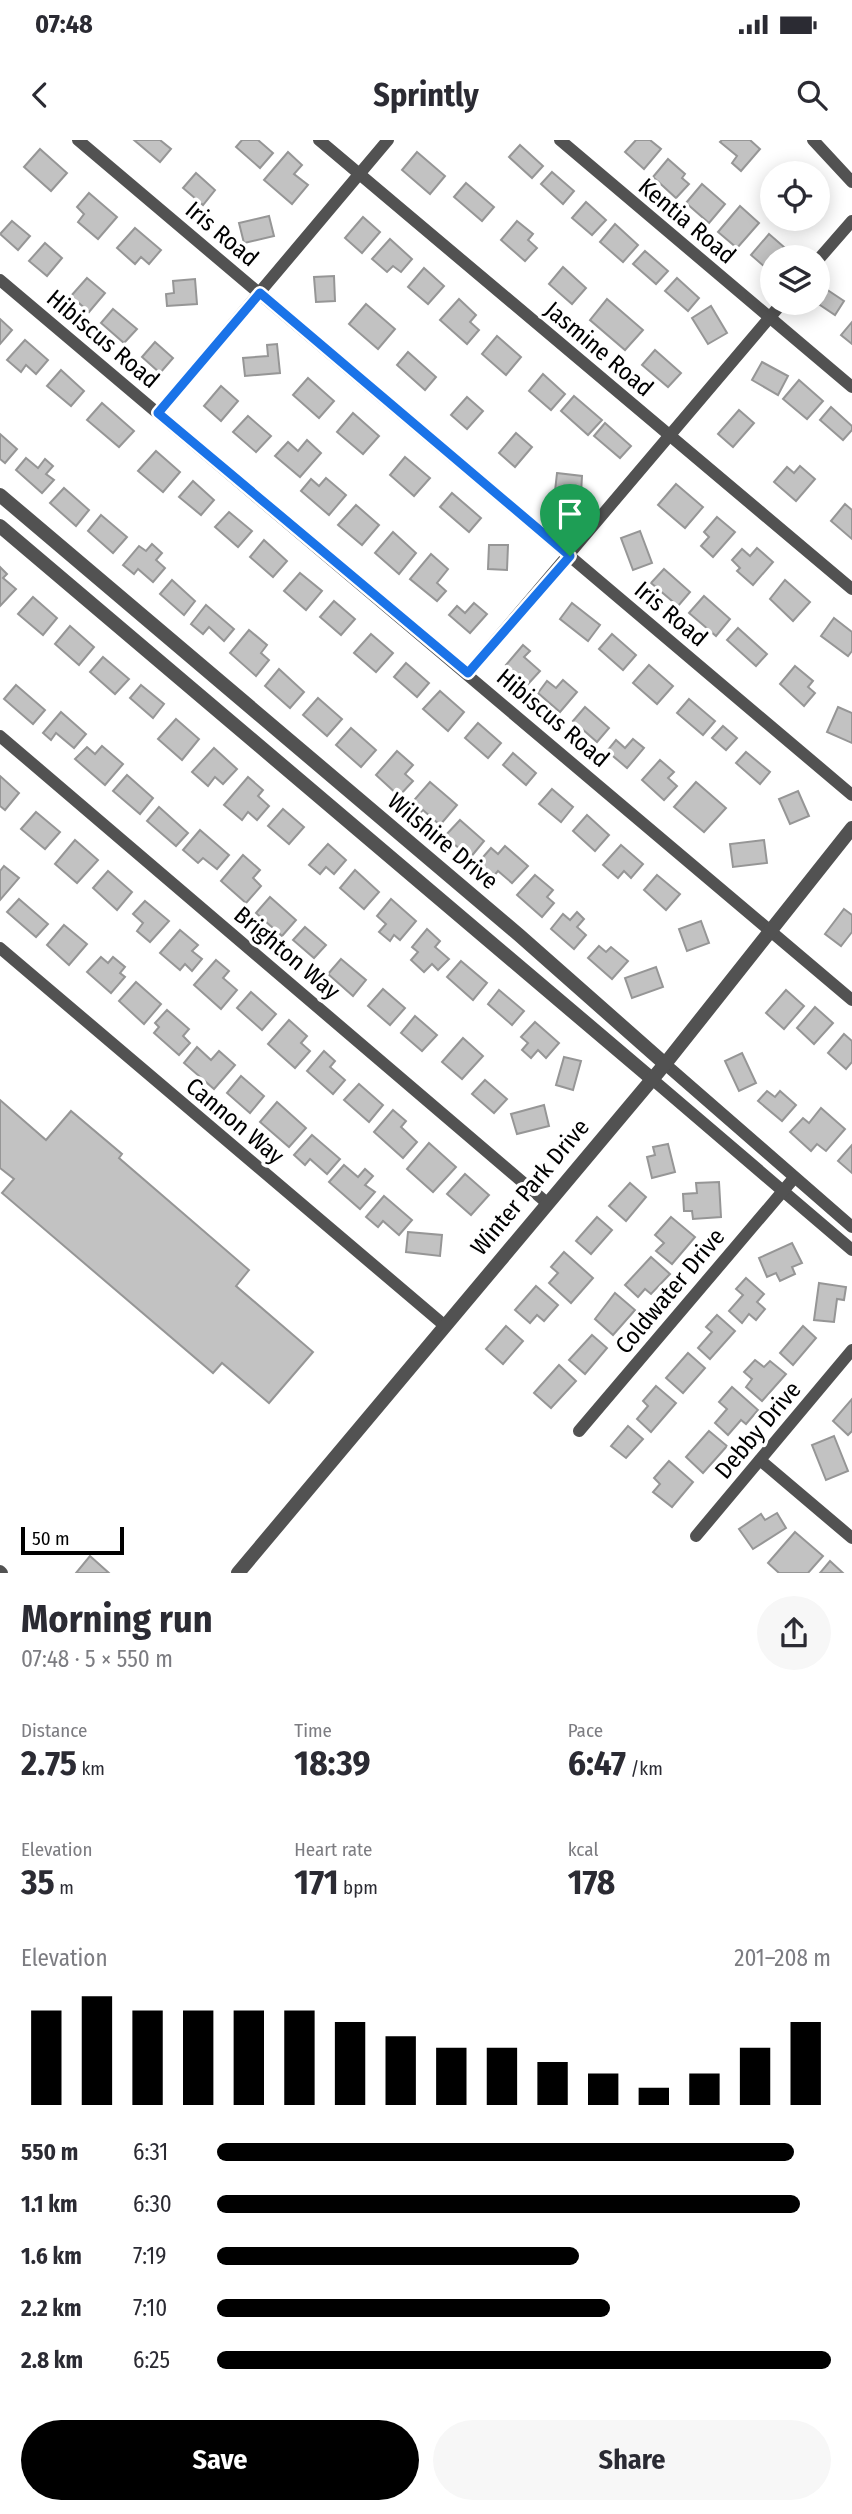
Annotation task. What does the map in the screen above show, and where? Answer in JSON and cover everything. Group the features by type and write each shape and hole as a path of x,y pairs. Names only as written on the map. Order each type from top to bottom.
{"street":[{"name":"Iris Road","path":"78,140 852,794"},
{"name":"Jasmine Road","path":"320,140 852,589"},
{"path":"158,413 388,140"},
{"name":"Kentia Road","path":"560,140 852,387"},
{"path":"813,140 852,182"},
{"path":"830,246 852,221"},
{"name":"Hibiscus Road","path":"0,279 852,1000"},
{"path":"468,673 570,556 772,315"},
{"name":"Wilshire Drive","path":"0,495 519,935 852,1227"},
{"name":"Wilshire Drive","path":"0,526 852,1250"},
{"name":"Brighton Way","path":"0,736 547,1203"},
{"path":"279,763 293,744"},
{"name":"Winter Park Drive","path":"238,1573 665,1064 852,828"},
{"path":"505,954 519,935"},
{"name":"Cannon Way","path":"0,948 444,1325"},
{"name":"Coldwater Drive","path":"579,1431 794,1178"},
{"name":"Debby Drive","path":"696,1536 852,1350"},
{"path":"761,1460 852,1538"}],"building":[{"path":"134,140 160,140 171,149 160,162"},
{"path":"242,140 258,140 273,153 260,168 236,147"},
{"path":"636,140 650,140 661,149 644,169 625,152"},
{"path":"750,140 760,149 741,171 732,163 737,156 720,142"},
{"path":"520,145 543,166 532,178 509,157"},
{"path":"40,149 67,173 51,191 24,167"},
{"path":"288,152 302,165 294,174 308,185 292,204 264,180"},
{"path":"417,152 445,176 430,194 402,170"},
{"path":"668,159 685,174 682,178 689,184 676,198 653,177"},
{"path":"552,172 574,191 563,204 541,184"},
{"path":"196,173 215,190 203,205 183,188"},
{"path":"466,183 494,207 482,221 454,197"},
{"path":"702,184 725,204 709,223 686,203"},
{"path":"89,193 117,217 98,239 78,222 84,214 77,207"},
{"path":"586,202 606,220 592,235 572,218"},
{"path":"740,206 759,223 737,248 718,232"},
{"path":"269,216 274,236 244,243 239,223"},
{"path":"363,217 380,232 362,253 345,238"},
{"path":"12,221 30,236 18,250 0,234"},
{"path":"517,221 533,234 528,240 537,248 525,261 501,240"},
{"path":"615,224 638,245 623,262 600,242"},
{"path":"135,228 161,250 149,264 141,257 135,264 117,248"},
{"path":"769,234 782,245 760,245 760,263 751,255"},
{"path":"390,239 412,259 401,272 393,266 387,272 372,259"},
{"path":"45,243 62,258 47,276 29,261"},
{"path":"645,251 668,271 656,284 633,264"},
{"path":"563,267 586,288 572,304 549,284"},
{"path":"424,268 444,286 428,304 408,287"},
{"path":"334,276 335,301 316,302 314,277"},
{"path":"87,278 105,293 89,312 71,296"},
{"path":"677,278 699,298 688,311 665,291"},
{"path":"195,279 197,304 167,306 166,294 174,293 173,281"},
{"path":"830,292 844,301 835,315 830,312"},
{"path":"459,299 476,315 470,322 479,330 467,344 440,320"},
{"path":"607,299 643,330 625,350 590,320"},
{"path":"366,304 395,329 378,349 349,324"},
{"path":"711,306 727,333 708,344 692,318"},
{"path":"113,309 137,329 124,343 101,323"},
{"path":"0,319 12,330 0,344"},
{"path":"852,322 852,344 841,335"},
{"path":"497,336 521,357 506,375 482,354"},
{"path":"25,340 48,360 36,374 26,365 21,372 7,360"},
{"path":"155,342 173,358 160,373 142,357"},
{"path":"277,344 280,373 245,376 243,358 268,356 267,345"},
{"path":"655,350 681,373 668,387 642,365"},
{"path":"408,352 436,377 425,390 397,365"},
{"path":"762,362 788,376 778,395 752,380"},
{"path":"61,370 84,391 71,406 47,386"},
{"path":"543,374 565,394 551,410 529,391"},
{"path":"308,378 334,401 319,418 293,395"},
{"path":"799,380 823,401 807,419 783,399"},
{"path":"221,386 238,401 221,421 204,406"},
{"path":"574,396 602,420 588,435 561,411"},
{"path":"467,397 483,411 467,429 451,415"},
{"path":"102,403 134,431 119,447 87,420"},
{"path":"831,407 852,426 852,430 843,440 820,420"},
{"path":"739,410 754,423 733,447 718,434"},
{"path":"353,413 379,436 363,454 337,432"},
{"path":"248,416 271,436 256,452 233,432"},
{"path":"605,423 631,446 620,458 594,436"},
{"path":"516,433 532,447 515,467 499,453"},
{"path":"0,434 17,449 5,463 0,459"},
{"path":"307,440 321,453 300,477 275,456 288,442 298,451"},
{"path":"156,451 180,472 163,492 138,471"},
{"path":"405,457 430,478 414,496 390,475"},
{"path":"26,458 38,468 45,459 53,466 46,474 54,480 42,493 16,470"},
{"path":"800,466 815,479 796,501 774,482 787,467 794,473"},
{"path":"557,473 582,476 581,494 555,491"},
{"path":"326,478 346,495 329,515 301,491 311,479 319,486"},
{"path":"193,481 214,500 201,515 179,497"},
{"path":"676,484 703,507 685,528 658,505"},
{"path":"64,488 89,510 76,526 50,503"},
{"path":"452,493 481,518 469,532 440,507"},
{"path":"845,504 852,510 852,539 831,521"},
{"path":"356,505 379,525 362,545 338,525"},
{"path":"229,512 252,531 238,547 215,527"},
{"path":"101,515 127,537 113,553 88,531"},
{"path":"717,517 735,532 713,557 701,546 709,537 704,532"},
{"path":"640,531 652,563 633,570 621,538"},
{"path":"393,532 416,553 399,574 375,553"},
{"path":"264,540 287,561 273,577 250,557"},
{"path":"152,544 162,553 156,560 165,568 153,582 138,569 134,574 123,565 139,546 146,551"},
{"path":"489,545 508,545 507,570 488,569"},
{"path":"757,548 773,562 753,585 737,571 740,568 732,560 742,549 750,556"},
{"path":"431,554 448,569 437,583 446,591 437,601 410,579"},
{"path":"0,567 7,574 3,578 16,589 0,606"},
{"path":"664,569 690,592 678,606 651,583"},
{"path":"300,573 322,591 306,610 284,591"},
{"path":"172,580 195,601 184,615 160,594"},
{"path":"785,580 810,602 793,621 770,599"},
{"path":"704,596 730,619 716,636 689,613"},
{"path":"33,597 57,618 43,635 18,614"},
{"path":"334,601 355,619 341,635 320,617"},
{"path":"474,603 487,614 470,633 449,615 457,606 465,613"},
{"path":"572,603 600,625 588,641 560,619"},
{"path":"206,605 234,629 224,641 209,627 203,634 191,624"},
{"path":"834,618 852,632 852,651 848,656 821,636"},
{"path":"70,626 94,647 79,665 55,644"},
{"path":"738,628 767,654 756,666 727,640"},
{"path":"249,630 267,645 261,653 269,660 256,676 230,653"},
{"path":"371,634 393,653 376,672 354,653"},
{"path":"612,634 636,655 623,670 599,649"},
{"path":"523,645 530,651 524,657 540,671 528,684 506,665"},
{"path":"103,657 129,679 115,694 90,672"},
{"path":"406,663 429,683 417,697 394,677"},
{"path":"649,665 673,686 657,704 633,683"},
{"path":"795,666 813,681 808,687 815,693 804,706 780,684"},
{"path":"279,669 304,692 290,708 265,686"},
{"path":"563,680 577,692 560,712 538,693 547,681 556,688"},
{"path":"16,685 45,710 33,724 4,699"},
{"path":"141,685 164,704 153,718 130,698"},
{"path":"440,691 464,712 448,731 423,709"},
{"path":"318,698 342,719 327,736 303,715"},
{"path":"689,699 715,721 703,735 677,713"},
{"path":"585,707 609,728 597,742 573,721"},
{"path":"838,707 852,713 852,743 827,732"},
{"path":"61,712 86,734 74,748 56,733 51,740 43,733"},
{"path":"176,719 199,739 182,760 158,739"},
{"path":"478,723 501,743 488,758 465,738"},
{"path":"723,726 737,738 726,750 712,738"},
{"path":"351,728 376,750 361,767 336,745"},
{"path":"633,739 644,748 627,768 607,751 616,740 625,748"},
{"path":"102,746 123,764 105,785 75,759 87,747 95,754"},
{"path":"214,748 237,769 223,784 215,777 208,786 192,772"},
{"path":"397,751 413,765 405,774 413,781 399,796 376,775"},
{"path":"746,752 770,772 760,784 736,763"},
{"path":"513,753 536,773 526,785 503,765"},
{"path":"660,760 674,772 668,778 677,786 664,800 642,780"},
{"path":"127,775 153,798 140,814 113,791"},
{"path":"0,776 19,793 5,810 0,806"},
{"path":"248,777 263,790 258,796 269,806 257,820 248,812 242,820 224,805"},
{"path":"430,782 457,805 440,825 423,810 418,815 408,807"},
{"path":"696,782 726,808 704,832 674,807"},
{"path":"552,789 573,807 561,822 539,804"},
{"path":"798,791 809,816 790,824 779,799"},
{"path":"159,807 188,833 176,846 147,821"},
{"path":"283,809 304,827 289,844 268,826"},
{"path":"36,812 60,832 45,849 21,829"},
{"path":"587,815 609,835 595,851 573,831"},
{"path":"460,820 484,841 470,858 445,836"},
{"path":"200,830 229,855 217,869 203,858 198,863 183,850"},
{"path":"75,840 98,860 77,883 55,864"},
{"path":"764,840 767,863 733,867 730,844"},
{"path":"328,844 346,860 334,874 326,867 320,874 309,865"},
{"path":"621,845 643,864 631,878 624,871 618,878 603,865"},
{"path":"505,846 528,866 512,883 498,871 492,878 477,864 491,848 498,854"},
{"path":"243,855 260,870 253,878 261,886 246,903 221,881"},
{"path":"4,866 19,878 0,900 0,871"},
{"path":"355,870 379,892 364,909 340,888"},
{"path":"108,871 132,892 117,910 93,888"},
{"path":"535,875 553,890 547,897 554,903 542,917 517,895"},
{"path":"657,875 680,894 666,910 644,890"},
{"path":"270,897 296,920 282,936 256,913"},
{"path":"19,899 48,924 36,937 7,912"},
{"path":"391,899 416,921 400,940 394,935 390,941 379,932 386,924 377,916"},
{"path":"145,901 169,921 150,942 137,931 143,923 133,914"},
{"path":"844,909 852,915 852,932 841,946 825,934"},
{"path":"577,912 584,919 577,927 586,935 574,949 551,929 563,914 570,920"},
{"path":"701,921 709,943 687,951 679,929"},
{"path":"64,925 87,944 69,965 47,945"},
{"path":"305,927 326,945 314,958 293,940"},
{"path":"427,929 440,941 435,947 449,959 438,970 432,964 424,972 411,960 418,952 412,947"},
{"path":"180,930 198,945 192,951 202,959 192,971 185,964 180,970 160,953"},
{"path":"599,946 606,952 611,947 628,961 612,979 588,958"},
{"path":"101,957 108,963 113,957 125,967 120,973 125,977 111,993 87,972"},
{"path":"341,959 366,980 353,996 328,974"},
{"path":"216,960 229,971 223,978 237,990 221,1009 194,985"},
{"path":"461,961 487,983 473,1000 447,977"},
{"path":"656,967 663,987 632,998 625,978"},
{"path":"136,982 161,1004 144,1024 119,1001"},
{"path":"383,989 405,1008 390,1025 368,1006"},
{"path":"499,990 524,1011 512,1025 488,1004"},
{"path":"786,990 804,1006 784,1029 766,1013"},
{"path":"251,992 276,1014 262,1030 237,1008"},
{"path":"815,1007 833,1023 814,1044 797,1028"},
{"path":"167,1010 189,1029 183,1036 190,1043 179,1055 154,1033 159,1027 155,1023"},
{"path":"415,1016 437,1035 422,1051 401,1033"},
{"path":"289,1020 307,1036 301,1043 310,1051 295,1068 268,1044"},
{"path":"535,1022 559,1043 546,1058 538,1050 531,1058 522,1050 528,1043 521,1037"},
{"path":"844,1034 852,1041 852,1062 846,1069 828,1053"},
{"path":"463,1038 483,1056 462,1079 442,1062"},
{"path":"197,1047 211,1060 219,1051 235,1065 214,1089 184,1063"},
{"path":"324,1051 335,1061 330,1067 345,1080 333,1094 307,1071"},
{"path":"742,1053 756,1083 739,1091 725,1061"},
{"path":"564,1057 581,1061 573,1090 556,1085"},
{"path":"241,1076 264,1096 250,1113 227,1093"},
{"path":"485,1080 507,1099 494,1113 472,1094"},
{"path":"359,1084 383,1105 369,1122 344,1100"},
{"path":"767,1091 775,1097 780,1091 796,1105 782,1121 758,1101"},
{"path":"0,1100 46,1140 71,1111 122,1154 119,1158 249,1270 236,1286 313,1352 269,1403 222,1363 213,1373 2,1193 14,1179 0,1168"},
{"path":"277,1102 306,1128 289,1147 260,1122"},
{"path":"544,1105 549,1126 517,1134 511,1114"},
{"path":"821,1108 845,1129 826,1151 817,1144 811,1151 790,1132 803,1118 809,1123"},
{"path":"393,1110 406,1121 401,1127 417,1142 403,1158 374,1132"},
{"path":"312,1135 340,1159 327,1174 310,1159 305,1165 294,1155"},
{"path":"429,1143 456,1167 433,1192 407,1169"},
{"path":"668,1144 675,1172 652,1178 647,1157 655,1155 653,1147"},
{"path":"852,1145 852,1173 838,1161"},
{"path":"344,1165 358,1177 365,1169 373,1176 365,1185 375,1192 360,1209 329,1182"},
{"path":"465,1174 489,1195 471,1215 447,1194"},
{"path":"719,1182 721,1217 693,1219 692,1211 684,1211 683,1194 697,1193 696,1183"},
{"path":"630,1183 646,1197 626,1221 609,1206"},
{"path":"384,1196 412,1220 399,1235 383,1221 378,1227 366,1217"},
{"path":"597,1217 612,1230 591,1254 576,1241"},
{"path":"671,1217 695,1237 672,1264 656,1251 664,1243 655,1235"},
{"path":"408,1232 442,1235 440,1256 406,1252"},
{"path":"792,1243 802,1263 792,1267 795,1274 780,1281 776,1273 767,1277 759,1258"},
{"path":"564,1252 593,1278 571,1303 549,1283 558,1273 551,1267"},
{"path":"651,1257 670,1274 651,1294 645,1289 638,1297 625,1285"},
{"path":"746,1278 764,1294 757,1302 765,1309 756,1320 749,1314 742,1323 729,1311 743,1295 736,1289"},
{"path":"819,1283 846,1287 844,1300 837,1299 834,1322 814,1320"},
{"path":"536,1286 558,1305 544,1321 537,1315 530,1323 515,1310"},
{"path":"615,1293 635,1310 613,1335 595,1319"},
{"path":"717,1315 735,1331 710,1359 698,1348 712,1332 706,1327"},
{"path":"506,1326 523,1341 503,1364 486,1349"},
{"path":"803,1326 816,1338 793,1365 780,1353"},
{"path":"592,1335 607,1348 585,1374 569,1360"},
{"path":"688,1353 705,1368 683,1393 666,1378"},
{"path":"755,1360 764,1367 770,1361 786,1374 762,1401 746,1387 752,1379 744,1372"},
{"path":"559,1365 576,1381 551,1408 534,1393"},
{"path":"656,1386 676,1403 651,1432 637,1419 648,1406 643,1401"},
{"path":"732,1387 758,1410 746,1424 741,1420 728,1435 715,1423 727,1409 719,1402"},
{"path":"852,1399 852,1431 848,1435 833,1421"},
{"path":"628,1426 643,1439 626,1458 611,1446"},
{"path":"709,1431 727,1446 703,1473 686,1457"},
{"path":"834,1436 848,1471 826,1480 812,1445"},
{"path":"669,1461 693,1482 672,1507 653,1492 660,1484 654,1478"},
{"path":"777,1513 786,1528 753,1549 739,1529 761,1514 765,1520"},
{"path":"795,1532 823,1556 808,1573 779,1573 768,1563"},
{"path":"90,1556 109,1573 76,1573"},
{"path":"830,1561 843,1573 820,1573"}],"route":[{"path":"260,293 570,556 468,673 158,413 260,293"}]}
